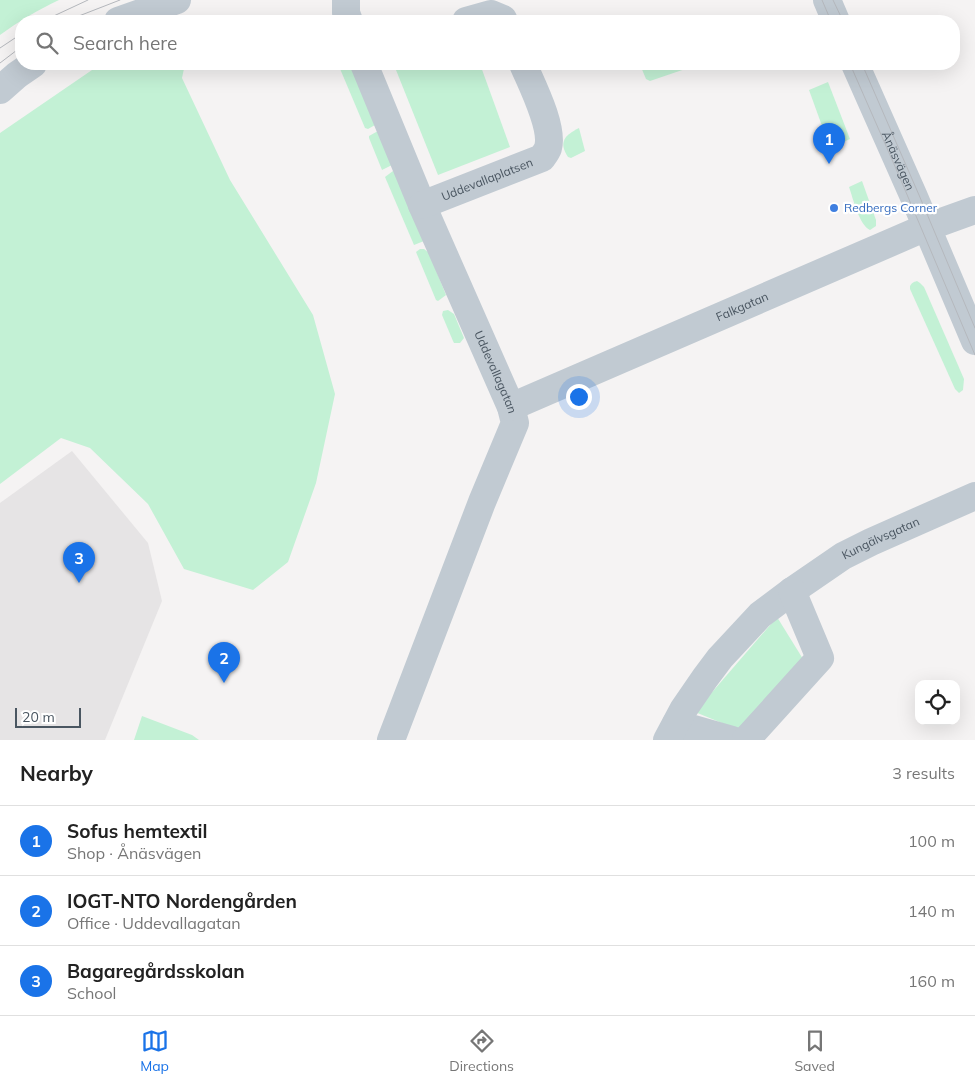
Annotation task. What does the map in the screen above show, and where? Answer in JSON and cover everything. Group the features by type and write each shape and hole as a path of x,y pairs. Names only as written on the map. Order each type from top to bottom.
{"street":[{"path":"135,15 177,0"},
{"path":"346,0 347,15"},
{"path":"827,0 833,15"},
{"path":"0,90 24,70"},
{"name":"Uddevallagatan","path":"366,70 422,205 511,407 515,423 482,502 391,740"},
{"name":"Uddevallaplatsen","path":"422,205 542,158 548,148 545,120 526,70"},
{"name":"Ånäsvägen","path":"858,70 975,341"},
{"name":"Falkgatan","path":"511,407 927,227 975,210"},
{"name":"Kungälvsgatan","path":"732,740 671,732 683,710 720,658 760,615 843,556 975,496"},
{"path":"746,740 820,658 792,591"}],"shaded area":[{"path":"72,451 148,543 162,601 105,740 0,740 0,503"}],"green space":[{"path":"0,0 59,0 31,15 15,15 15,24 0,35"},
{"path":"92,70 184,70 182,78 230,180 313,315 335,394 316,483 288,562 253,590 184,569 148,504 90,448 61,438 0,484 0,133"},
{"path":"341,70 353,70 375,125 368,129 365,128"},
{"path":"396,70 482,70 510,147 438,175"},
{"path":"642,70 682,70 650,81 646,79"},
{"path":"828,82 850,139 830,148 809,90"},
{"path":"579,128 585,151 571,158 565,152 563,143 570,133"},
{"path":"378,131 392,165 382,170 369,138 369,136"},
{"path":"393,171 424,241 414,245 385,177"},
{"path":"862,181 876,220 876,226 870,230 860,217 849,187"},
{"path":"424,249 429,253 446,295 438,301 416,252"},
{"path":"917,281 924,287 964,379 963,390 959,393 955,389 910,289 911,284"},
{"path":"448,310 454,314 464,338 460,343 454,343 442,315 443,311"},
{"path":"777,617 803,659 739,730 695,712"},
{"path":"142,716 192,735 199,740 134,740"}],"tram line":[{"path":"56,15 88,0"},
{"path":"81,15 120,0"},
{"path":"822,0 828,15"},
{"path":"833,0 840,15"},
{"path":"0,48 15,38"},
{"path":"0,63 15,52"},
{"path":"853,70 975,355"},
{"path":"865,70 975,328"}],"place":[{"name":"Sofus hemtextil","path":"829,164"},
{"name":"Redbergs Corner","path":"834,208"},
{"name":"Bagaregårdsskolan","path":"79,583"},
{"name":"IOGT-NTO Nordengården","path":"224,683"}]}
